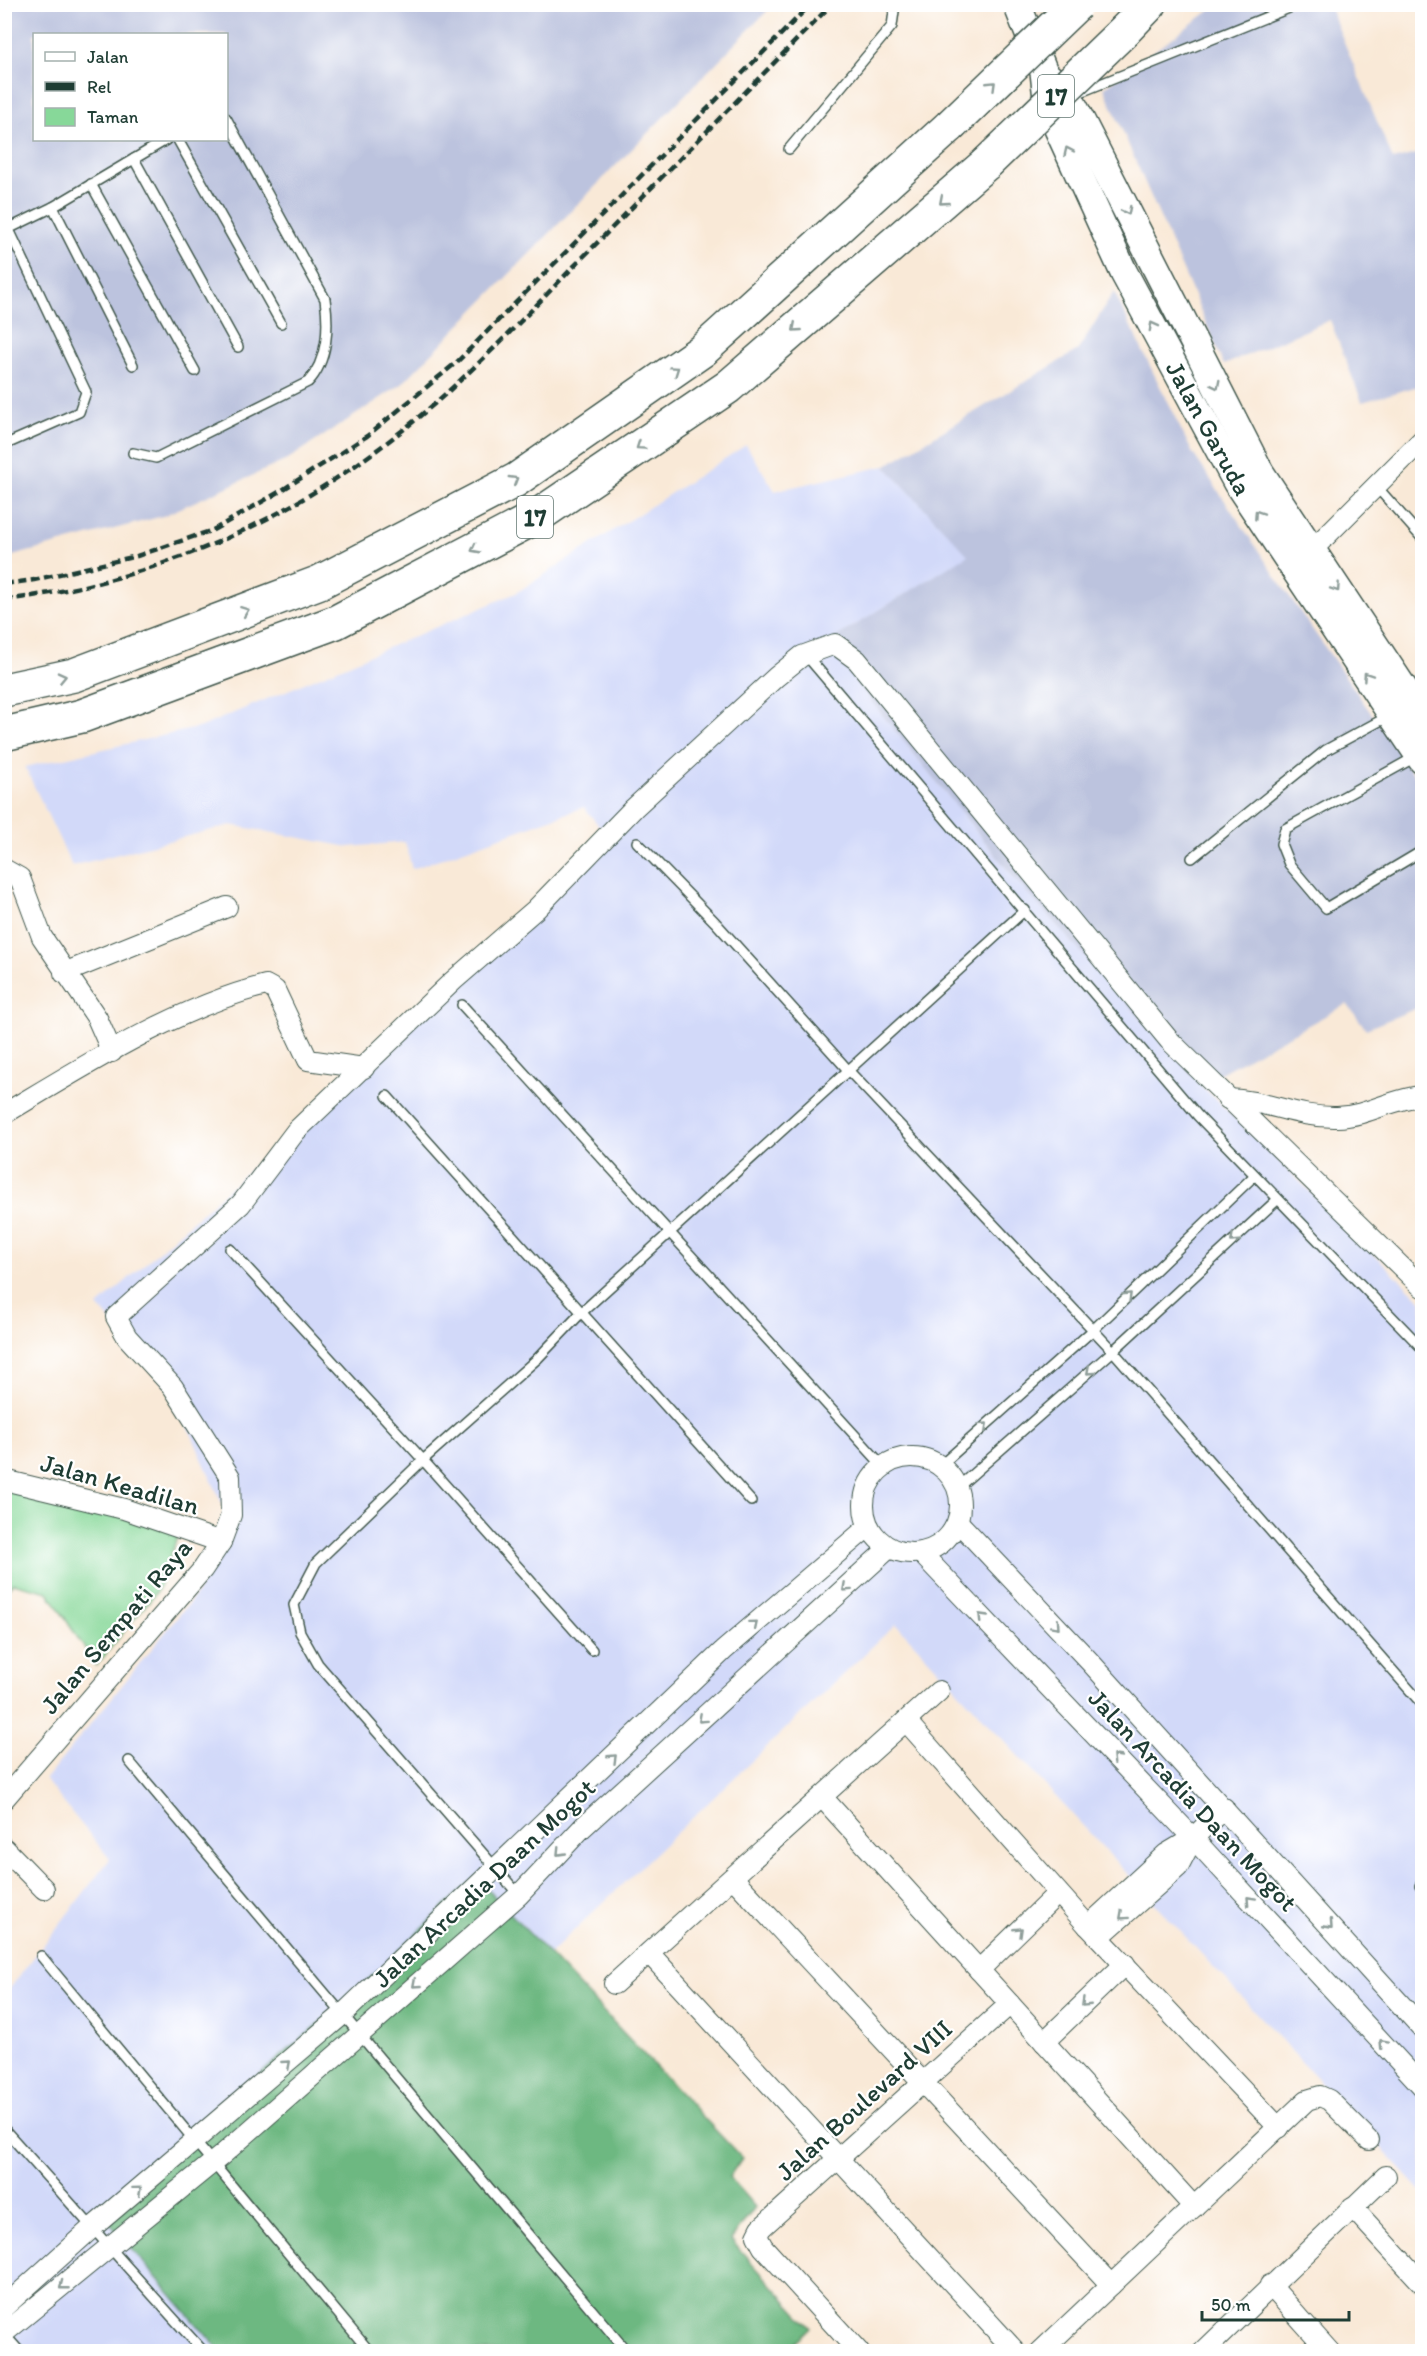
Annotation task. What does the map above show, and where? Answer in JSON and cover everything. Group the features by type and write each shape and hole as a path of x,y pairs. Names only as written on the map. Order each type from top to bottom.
{"highway":[{"name":"17","path":"4,690 74,675 320,582 516,480 703,350 950,126 1077,4"},
{"name":"17","path":"4,734 82,716 336,622 536,517 728,387 987,163 1150,4"}],"main road":[{"name":"Jalan Garuda","path":"1017,4 1058,102 1124,273 1392,714 1421,756"},
{"name":"Jalan Garuda","path":"1058,102 1152,260 1249,477 1311,551 1422,716"},
{"path":"1124,273 1152,260"}],"street":[{"path":"1311,551 1422,440"},
{"path":"4,1114 112,1052 237,992 266,985 275,990 308,1060 364,1068 453,981 536,909 634,808 776,677 802,657 835,644 857,660 1169,1040 1422,1287"},
{"path":"4,869 20,878 42,937 64,973 97,1018 112,1052"},
{"path":"64,973 226,907"},
{"name":"Jalan Sempati Raya","path":"4,1799 203,1569 221,1542 231,1515 230,1477 173,1388 127,1337 116,1317 241,1204 296,1131 364,1068"},
{"path":"1228,1099 1253,1102 1306,1117 1340,1117 1374,1111 1399,1100 1422,1096"},
{"path":"901,1457 922,1457 940,1466 957,1488 961,1505 958,1522 943,1542 921,1553 904,1553 889,1548 877,1539 868,1527 863,1505 868,1483 883,1466 901,1457"},
{"name":"Jalan Keadilan","path":"4,1480 124,1509 221,1542"},
{"name":"Jalan Arcadia Daan Mogot","path":"958,1522 1224,1808 1422,2028"},
{"name":"Jalan Arcadia Daan Mogot","path":"4,2307 93,2227 342,2015 497,1870 723,1651 868,1527"},
{"name":"Jalan Arcadia Daan Mogot","path":"4,2333 109,2250 212,2163 519,1895 584,1827 889,1548"},
{"name":"Jalan Arcadia Daan Mogot","path":"921,1553 1193,1838 1422,2086"},
{"path":"614,1984 939,1691"},
{"path":"906,1721 1058,1893 1279,2128"},
{"path":"822,1797 1194,2207"},
{"path":"1094,1931 1172,1861 1224,1808"},
{"path":"4,1848 44,1889"},
{"path":"733,1878 1111,2285"},
{"path":"979,1970 1058,1893"},
{"path":"649,1953 1016,2352"},
{"path":"1044,2042 1125,1964"},
{"name":"Jalan Boulevard VIII","path":"859,2352 762,2247 757,2236 761,2228 840,2160 1010,2004"},
{"path":"1040,2352 1307,2100 1320,2096 1329,2100 1369,2140"},
{"path":"1203,2352 1270,2284 1386,2176"},
{"path":"1352,2207 1422,2283"},
{"path":"1270,2284 1330,2352"}],"lane":[{"path":"789,149 892,26 895,4"},
{"path":"1058,102 1299,4"},
{"path":"133,453 156,458 309,382 316,375 320,363 328,319 325,298 228,122"},
{"path":"10,228 53,207 164,141"},
{"path":"179,141 280,323"},
{"path":"134,159 238,347"},
{"path":"91,184 195,371"},
{"path":"53,207 133,365"},
{"path":"4,219 86,392 79,412 4,445"},
{"path":"1376,486 1422,538"},
{"path":"812,662 1198,1116 1422,1348"},
{"path":"1192,858 1326,750 1392,714"},
{"path":"1421,756 1285,829 1281,844 1289,864 1326,908 1422,851"},
{"path":"637,842 716,922 848,1070 1113,1351 1422,1704"},
{"path":"519,1895 318,1664 300,1632 294,1605 316,1563 423,1460 537,1359 581,1313 1025,910"},
{"path":"462,1005 883,1466"},
{"path":"387,1096 751,1501"},
{"path":"940,1466 1093,1330 1254,1176"},
{"path":"957,1488 1113,1351 1277,1200"},
{"path":"230,1249 423,1460 592,1650"},
{"path":"129,1761 624,2348"},
{"path":"41,1956 370,2352"},
{"path":"4,2129 93,2227 109,2250 204,2352"},
{"name":"Jalan Arcadia Daan Mogot","path":"4,2333 20,2352"}],"shaded area":[{"path":"5,5 773,5 402,384 287,460 163,516 5,558"},
{"path":"1217,5 1341,5 1330,8 1393,160 1421,153 1422,385 1362,402 1330,320 1224,365 1104,88"},
{"path":"1114,292 1192,452 1422,786 1422,1006 1366,1029 1347,1004 1200,1084 1016,880 825,644 968,555 885,466 1078,350"},
{"path":"746,445 775,491 885,466 969,555 825,644 1016,880 1200,1084 1422,1301 1422,2192 896,1624 549,1954 476,1877 349,1998 101,2213 220,2351 5,2351 4,1996 110,1859 45,1780 198,1592 227,1515 175,1397 98,1306 412,1024 607,836 584,807 412,869 405,842 349,847 231,825 72,866 25,767 201,727 516,593"}],"green space":[{"path":"5,1484 181,1527 158,1590 96,1666 48,1592 13,1583 5,1591"},
{"path":"476,1877 742,2158 729,2177 755,2207 731,2240 811,2328 787,2352 220,2351 100,2212 349,1998"}],"railway":[{"path":"4,584 34,580 137,556 213,530 279,492 367,436 457,362 811,4"},
{"path":"4,600 70,589 134,573 195,552 254,525 311,494 365,459 467,374 832,4"}]}
